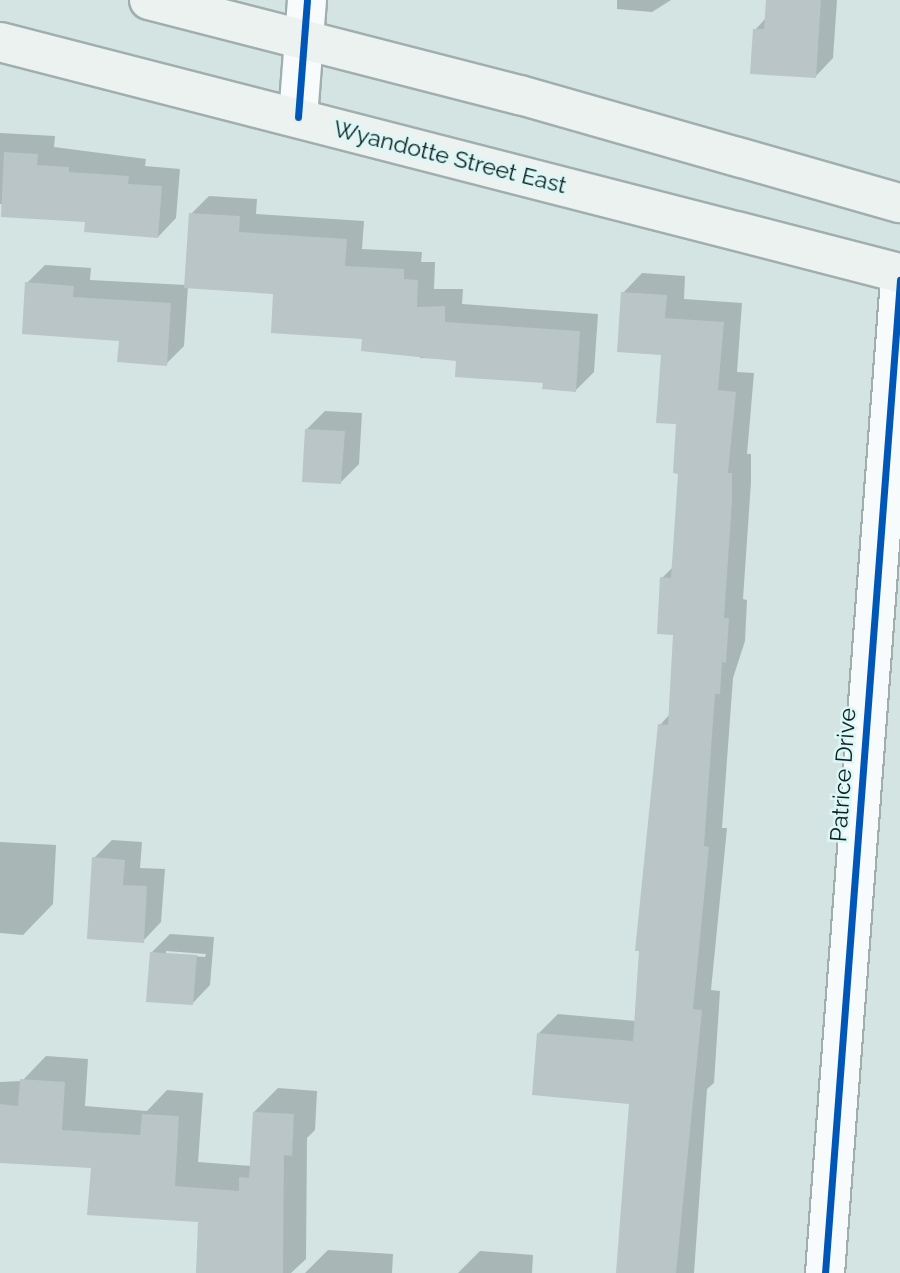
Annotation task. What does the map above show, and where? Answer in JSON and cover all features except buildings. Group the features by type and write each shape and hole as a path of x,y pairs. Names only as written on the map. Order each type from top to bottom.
{"main road":[{"path":"149,0 520,95 900,203"},
{"name":"Wyandotte Street East","path":"0,42 900,273"}],"street":[{"path":"298,117 307,0"},
{"name":"Patrice Drive","path":"825,1273 900,280"}],"cycle path":[{"path":"298,117 307,0"},
{"path":"825,1273 900,280"}]}
